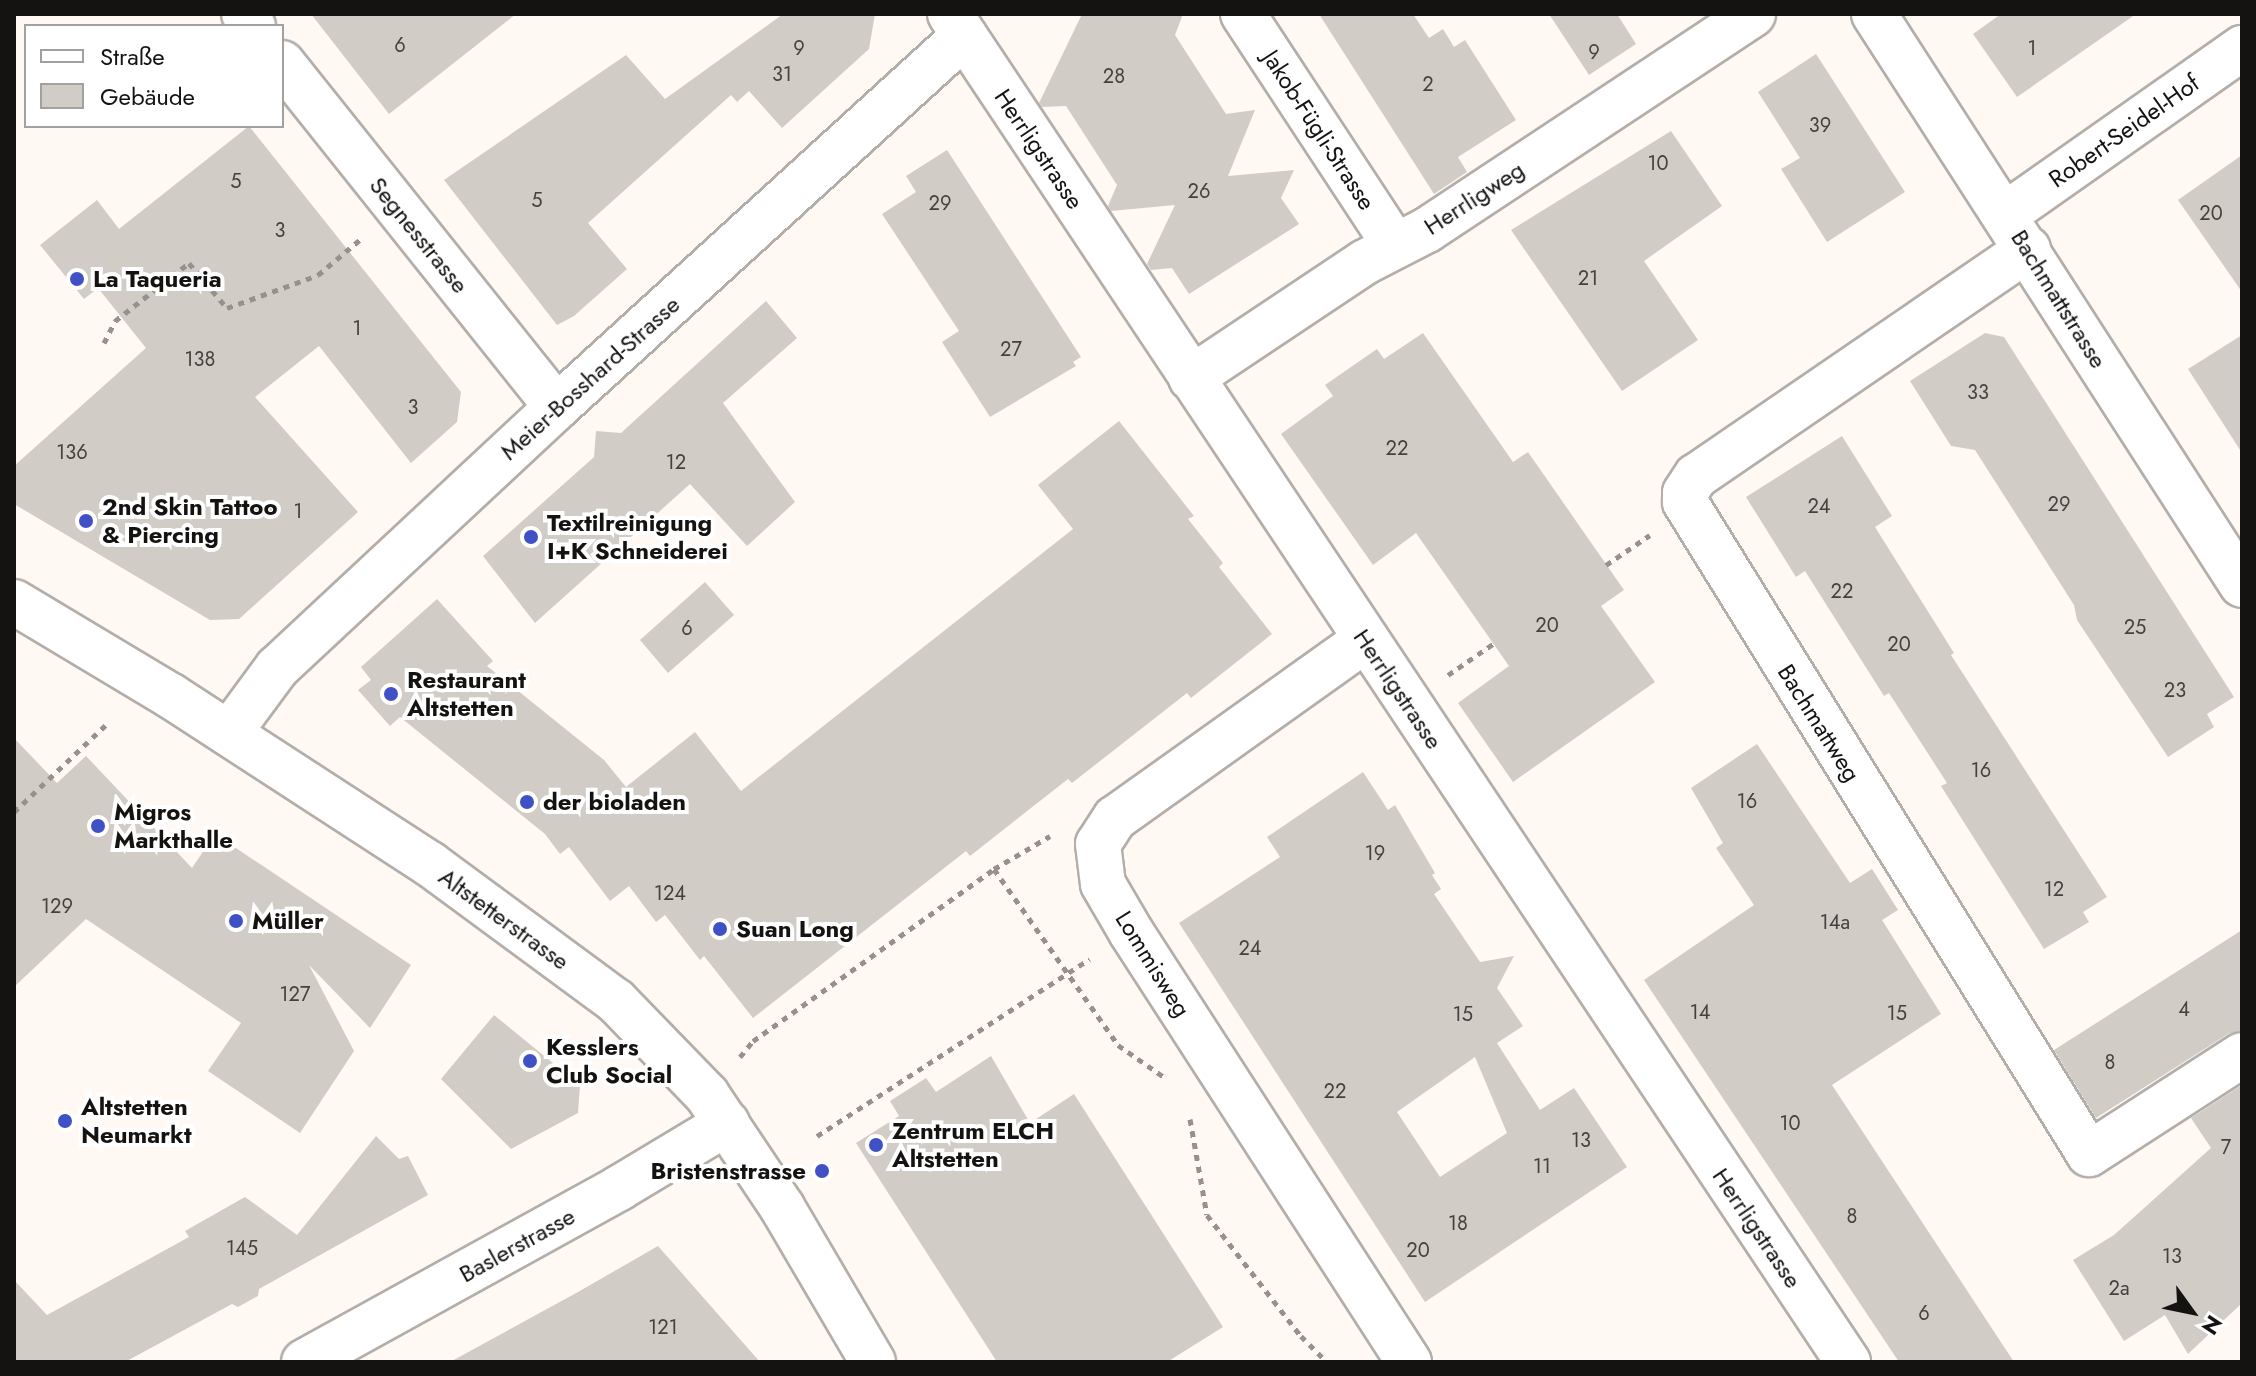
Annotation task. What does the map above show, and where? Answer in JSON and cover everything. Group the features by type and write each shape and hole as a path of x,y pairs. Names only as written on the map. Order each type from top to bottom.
{"street":[{"name":"Jakob-Fügli-Strasse","path":"1243,14 1395,245"},
{"name":"Herrligweg","path":"1191,378 1365,262 1427,230 1753,14"},
{"name":"Bachmattstrasse","path":"1874,14 2242,585"},
{"name":"Herrligstrasse","path":"957,25 1848,1362"},
{"name":"Meier-Bosshard-Strasse","path":"229,733 277,668 557,407 957,25"},
{"name":"Robert-Seidel-Hof","path":"2017,232 2242,48"},
{"name":"Segnesstrasse","path":"284,66 557,407"},
{"name":"Bachmattweg","path":"2017,232 1696,476 1685,493 1685,502 2089,1154 2242,1055"},
{"name":"Altstetterstrasse","path":"14,602 229,733 430,864 616,1001 665,1048 727,1123 782,1207 873,1362"},
{"path":"1098,844 1115,818 1365,640"},
{"name":"Lommisweg","path":"1098,844 1103,884 1131,932 1409,1362"},
{"name":"Baslerstrasse","path":"304,1362 619,1188 727,1123"}],"path":[{"path":"104,343 115,321 189,263 227,308 318,275 369,233"},
{"path":"1446,677 1493,644"},
{"path":"14,812 109,722"},
{"path":"753,1041 994,869 1046,836 1098,844"},
{"path":"994,869 1118,1045 1164,1077 1172,1088"},
{"path":"817,1136 1131,932"},
{"path":"1188,1109 1207,1215 1301,1336 1327,1362"}],"building":[{"path":"311,14 516,14 389,114"},
{"path":"783,14 875,14 869,49 782,128 749,91 737,102 731,95 588,223 627,269 574,316 557,325 444,180 626,55 665,99"},
{"path":"1082,14 1183,14 1175,35 1226,114 1255,110 1228,176 1294,170 1281,198 1299,224 1189,294 1172,268 1151,270 1147,264 1175,205 1111,211 1108,206 1117,185 1066,106 1042,107 1039,103"},
{"path":"1319,14 1413,14 1429,38 1443,29 1454,47 1465,40 1516,120 1458,157 1467,172 1434,194"},
{"path":"1549,14 1617,14 1636,44 1589,75"},
{"path":"2001,14 2136,14 2017,97 1973,34"},
{"path":"1816,54 1905,192 1827,242 1781,169 1800,158 1758,92"},
{"path":"246,128 251,128 461,392 457,422 411,463 319,346 255,397 358,512 239,619 210,620 14,504 14,466 146,348 98,288 84,299 40,245 97,200 119,229"},
{"path":"1671,131 1722,206 1644,261 1698,340 1622,391 1511,230"},
{"path":"947,150 1081,357 1073,362 1076,366 990,417 942,342 959,331 882,214 916,192 906,176"},
{"path":"2242,155 2242,292 2178,200"},
{"path":"766,301 797,338 723,403 795,502 747,546 690,484 535,623 483,556 594,457 596,431 621,433"},
{"path":"1423,333 1513,462 1528,452 1624,590 1601,606 1655,682 1513,782 1458,703 1509,666 1416,533 1373,565 1281,434 1333,396 1325,385 1377,349 1384,359"},
{"path":"1985,333 2004,337 2234,697 2207,714 2214,727 2168,757 2077,620 2074,605 1975,450 1951,446 1910,381"},
{"path":"2242,335 2242,453 2188,369"},
{"path":"1119,421 1194,516 1188,519 1223,563 1219,567 1272,634 1191,698 1187,693 1072,783 1068,779 970,856 966,851 753,1018 704,956 700,960 665,915 656,922 629,886 610,901 569,847 560,854 545,834 400,717 390,726 358,690 371,680 361,667 437,599 493,661 487,666 604,760 626,787 695,732 741,791 1073,529 1038,485"},
{"path":"1842,436 1892,516 1875,527 1954,653 1951,655 2107,897 2083,912 2089,922 2044,949 1941,786 1947,783 1889,693 1884,696 1805,571 1796,577 1746,497"},
{"path":"705,582 734,615 668,673 640,640"},
{"path":"14,738 57,783 86,756 192,868 215,834 411,965 370,1028 309,965 354,1051 300,1133 208,1071 241,1023 86,919 14,987"},
{"path":"1757,744 1850,883 1872,869 1898,910 1882,920 1941,1014 1832,1085 2014,1362 1899,1362 1644,980 1754,905 1716,848 1723,843 1691,788"},
{"path":"1363,772 1388,810 1395,805 1435,873 1432,875 1441,889 1434,894 1480,962 1514,956 1497,988 1523,1026 1497,1043 1540,1110 1574,1088 1627,1167 1425,1302 1179,923 1280,857 1267,837","holes":["1475,1057 1507,1133 1440,1177 1397,1112"]},
{"path":"2242,930 2242,1030 2228,1034 2096,1118 2054,1050"},
{"path":"494,1015 580,1085 578,1113 511,1149 441,1079"},
{"path":"991,1056 1030,1123 1074,1094 1223,1327 1167,1362 997,1362 856,1143 899,1116 890,1101 926,1078 936,1092"},
{"path":"2242,1085 2242,1303 2188,1354 2165,1315 2124,1341 2073,1260 2114,1235 2211,1148 2191,1118"},
{"path":"376,1136 399,1159 408,1156 428,1195 259,1289 258,1296 238,1307 232,1304 125,1362 14,1362 14,1280 47,1315 189,1237 185,1231 245,1197 297,1235"},
{"path":"658,1246 760,1362 450,1362 578,1292"}],"place":[{"name":"La Taqueria","path":"77,279"},
{"name":"2nd Skin Tattoo & Piercing","path":"86,521"},
{"name":"Textilreinigung I+K Schneiderei","path":"531,537"},
{"name":"Restaurant Altstetten","path":"391,694"},
{"name":"der bioladen","path":"527,802"},
{"name":"Migros Markthalle","path":"98,826"},
{"name":"Müller","path":"236,921"},
{"name":"Suan Long","path":"720,929"},
{"name":"Kesslers Club Social","path":"530,1061"},
{"name":"Altstetten Neumarkt","path":"65,1121"},
{"name":"Zentrum ELCH Altstetten","path":"876,1145"},
{"name":"Bristenstrasse","path":"822,1171"}]}
